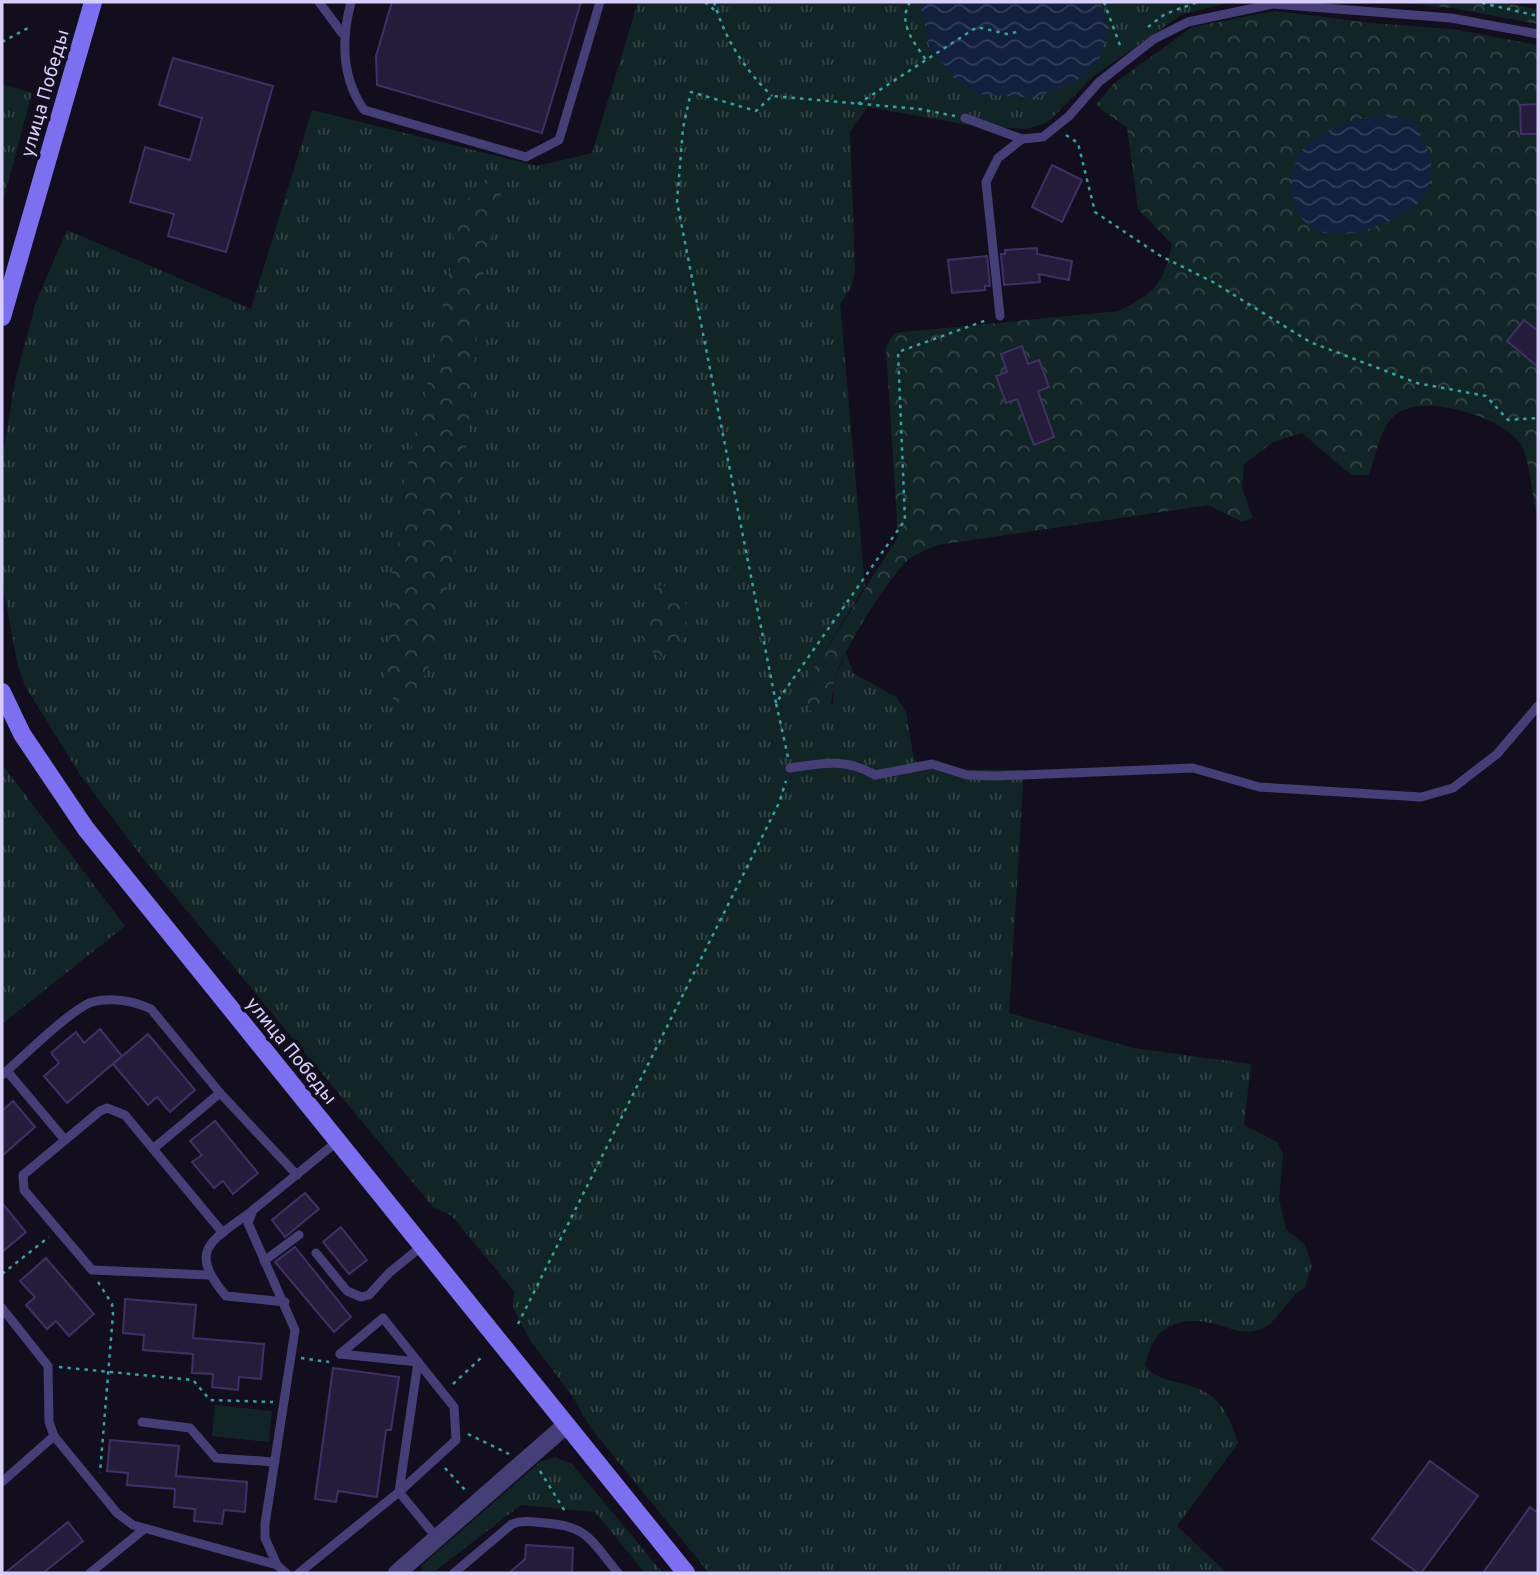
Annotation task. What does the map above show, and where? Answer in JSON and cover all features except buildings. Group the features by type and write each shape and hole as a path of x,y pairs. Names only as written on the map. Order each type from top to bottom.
{"street":[{"name":"улица Победы","path":"2,317 4,296 93,2"},
{"name":"улица Победы","path":"2,692 22,734 86,829 686,1573"},
{"path":"398,1573 566,1425"}],"lane":[{"path":"319,2 342,33"},
{"path":"351,2 342,33 350,89 364,110 526,157 559,140 600,2"},
{"path":"1393,2 1398,12"},
{"path":"965,118 1022,139 1043,136 1069,116 1099,82 1154,39 1188,22 1273,4 1451,18 1538,34"},
{"path":"1000,316 986,182 998,158 1022,139"},
{"path":"790,768 836,761 859,766 875,775 932,764 967,775 995,776 1070,770 1193,768 1259,787 1421,797 1453,788 1497,754 1538,706"},
{"path":"65,1140 5,1073 82,1007 110,1000 128,1001 152,1009 220,1093 296,1175"},
{"path":"153,1149 220,1093"},
{"path":"209,1275 99,1271 85,1265 24,1190 23,1175 107,1108 125,1115 223,1233"},
{"path":"285,1302 226,1296 209,1275 205,1261 207,1249 223,1233 339,1140"},
{"path":"253,1210 249,1215 249,1231 285,1302 295,1329 265,1538 277,1565 286,1573"},
{"path":"264,1261 299,1235"},
{"path":"317,1253 347,1291 362,1297 369,1295 388,1273 424,1245"},
{"path":"2,1308 48,1366 49,1422 54,1436 117,1513 143,1530 277,1565"},
{"path":"299,1573 399,1492 456,1440 454,1407 383,1318 340,1354"},
{"path":"340,1354 418,1362"},
{"path":"418,1362 399,1492 437,1538"},
{"path":"142,1422 190,1427 216,1458 275,1462"},
{"path":"2,1482 54,1436"},
{"path":"454,1573 512,1524 522,1521 571,1525 583,1531 618,1573"},
{"path":"90,1573 143,1530"}],"path":[{"path":"705,2 717,12"},
{"path":"714,2 746,71 772,96 919,109 965,118"},
{"path":"910,2 906,9 906,33 926,60"},
{"path":"1104,2 1120,48"},
{"path":"1475,2 1538,16"},
{"path":"858,104 977,27 1007,34 1017,32"},
{"path":"2,42 28,28"},
{"path":"518,1324 773,815 790,768 677,202 683,128 691,92 757,111 772,96"},
{"path":"1043,136 1064,133 1078,143 1095,212 1159,255 1213,282 1310,342 1417,383 1486,396 1508,420 1538,418"},
{"path":"776,703 905,520 898,352 1000,316"},
{"path":"2,1274 57,1231"},
{"path":"85,1265 112,1304 98,1491"},
{"path":"292,1357 332,1362 340,1354"},
{"path":"442,1393 482,1357"},
{"path":"48,1366 193,1380 210,1400 283,1403"},
{"path":"455,1428 513,1455"},
{"path":"436,1458 466,1491"},
{"path":"536,1465 563,1506 571,1525"}],"green space":[{"path":"638,2 1230,2 1181,15 1095,75 1047,123 1026,129 968,125 868,107 850,131 855,269 852,286 840,304 865,586 811,673 805,692 833,704 834,680 846,653 853,673 896,697 906,712 914,760 927,769 1024,770 1009,1013 1133,1048 1251,1064 1244,1125 1277,1142 1283,1154 1279,1200 1286,1229 1305,1245 1312,1265 1305,1287 1298,1291 1272,1322 1258,1330 1245,1332 1193,1321 1172,1325 1152,1344 1145,1366 1161,1378 1193,1387 1212,1396 1234,1430 1238,1443 1177,1526 1227,1573 709,1573 590,1427 573,1397 530,1340 513,1308 514,1291 452,1216 433,1207 139,853 81,776 25,686 17,662 2,580 3,454 15,381 36,302 67,230 251,309 312,110 537,166 592,153"},
{"path":"1395,2 1502,2 1538,10 1538,24 1452,8"},
{"path":"1275,11 1372,23 1452,29 1538,45 1538,522 1523,448 1515,437 1484,418 1446,407 1411,408 1398,413 1387,425 1379,441 1369,475 1351,475 1302,433 1273,442 1244,464 1242,488 1253,518 1242,522 1209,505 938,545 916,555 909,559 889,582 856,633 840,665 831,703 822,718 809,710 805,692 811,673 898,537 886,347 894,333 1119,311 1149,292 1161,278 1172,244 1138,209 1127,128 1096,105 1112,85 1192,27"},
{"path":"2,84 32,93 2,205"},
{"path":"493,171 501,182 501,194 483,276 457,541 427,672 406,704 394,701 385,680 392,609 390,581 399,540 404,479 424,400 450,270 457,212"},
{"path":"661,585 685,593 686,623 678,646 660,658 642,643 642,634 646,605"},
{"path":"2,764 125,926 2,1024"},
{"path":"215,1405 272,1411 269,1442 212,1436"},
{"path":"555,1457 572,1464 663,1573 645,1573 595,1512 521,1505 435,1571 421,1572 422,1565 540,1462"}],"water":[{"path":"924,2 1097,2 1109,28 1098,63 1075,82 1035,98 976,94 954,78 929,46 921,7"},
{"path":"1390,114 1413,121 1422,138 1432,167 1427,193 1405,213 1360,231 1331,234 1308,225 1296,206 1292,183 1293,170 1304,149 1324,132 1338,126"}]}
